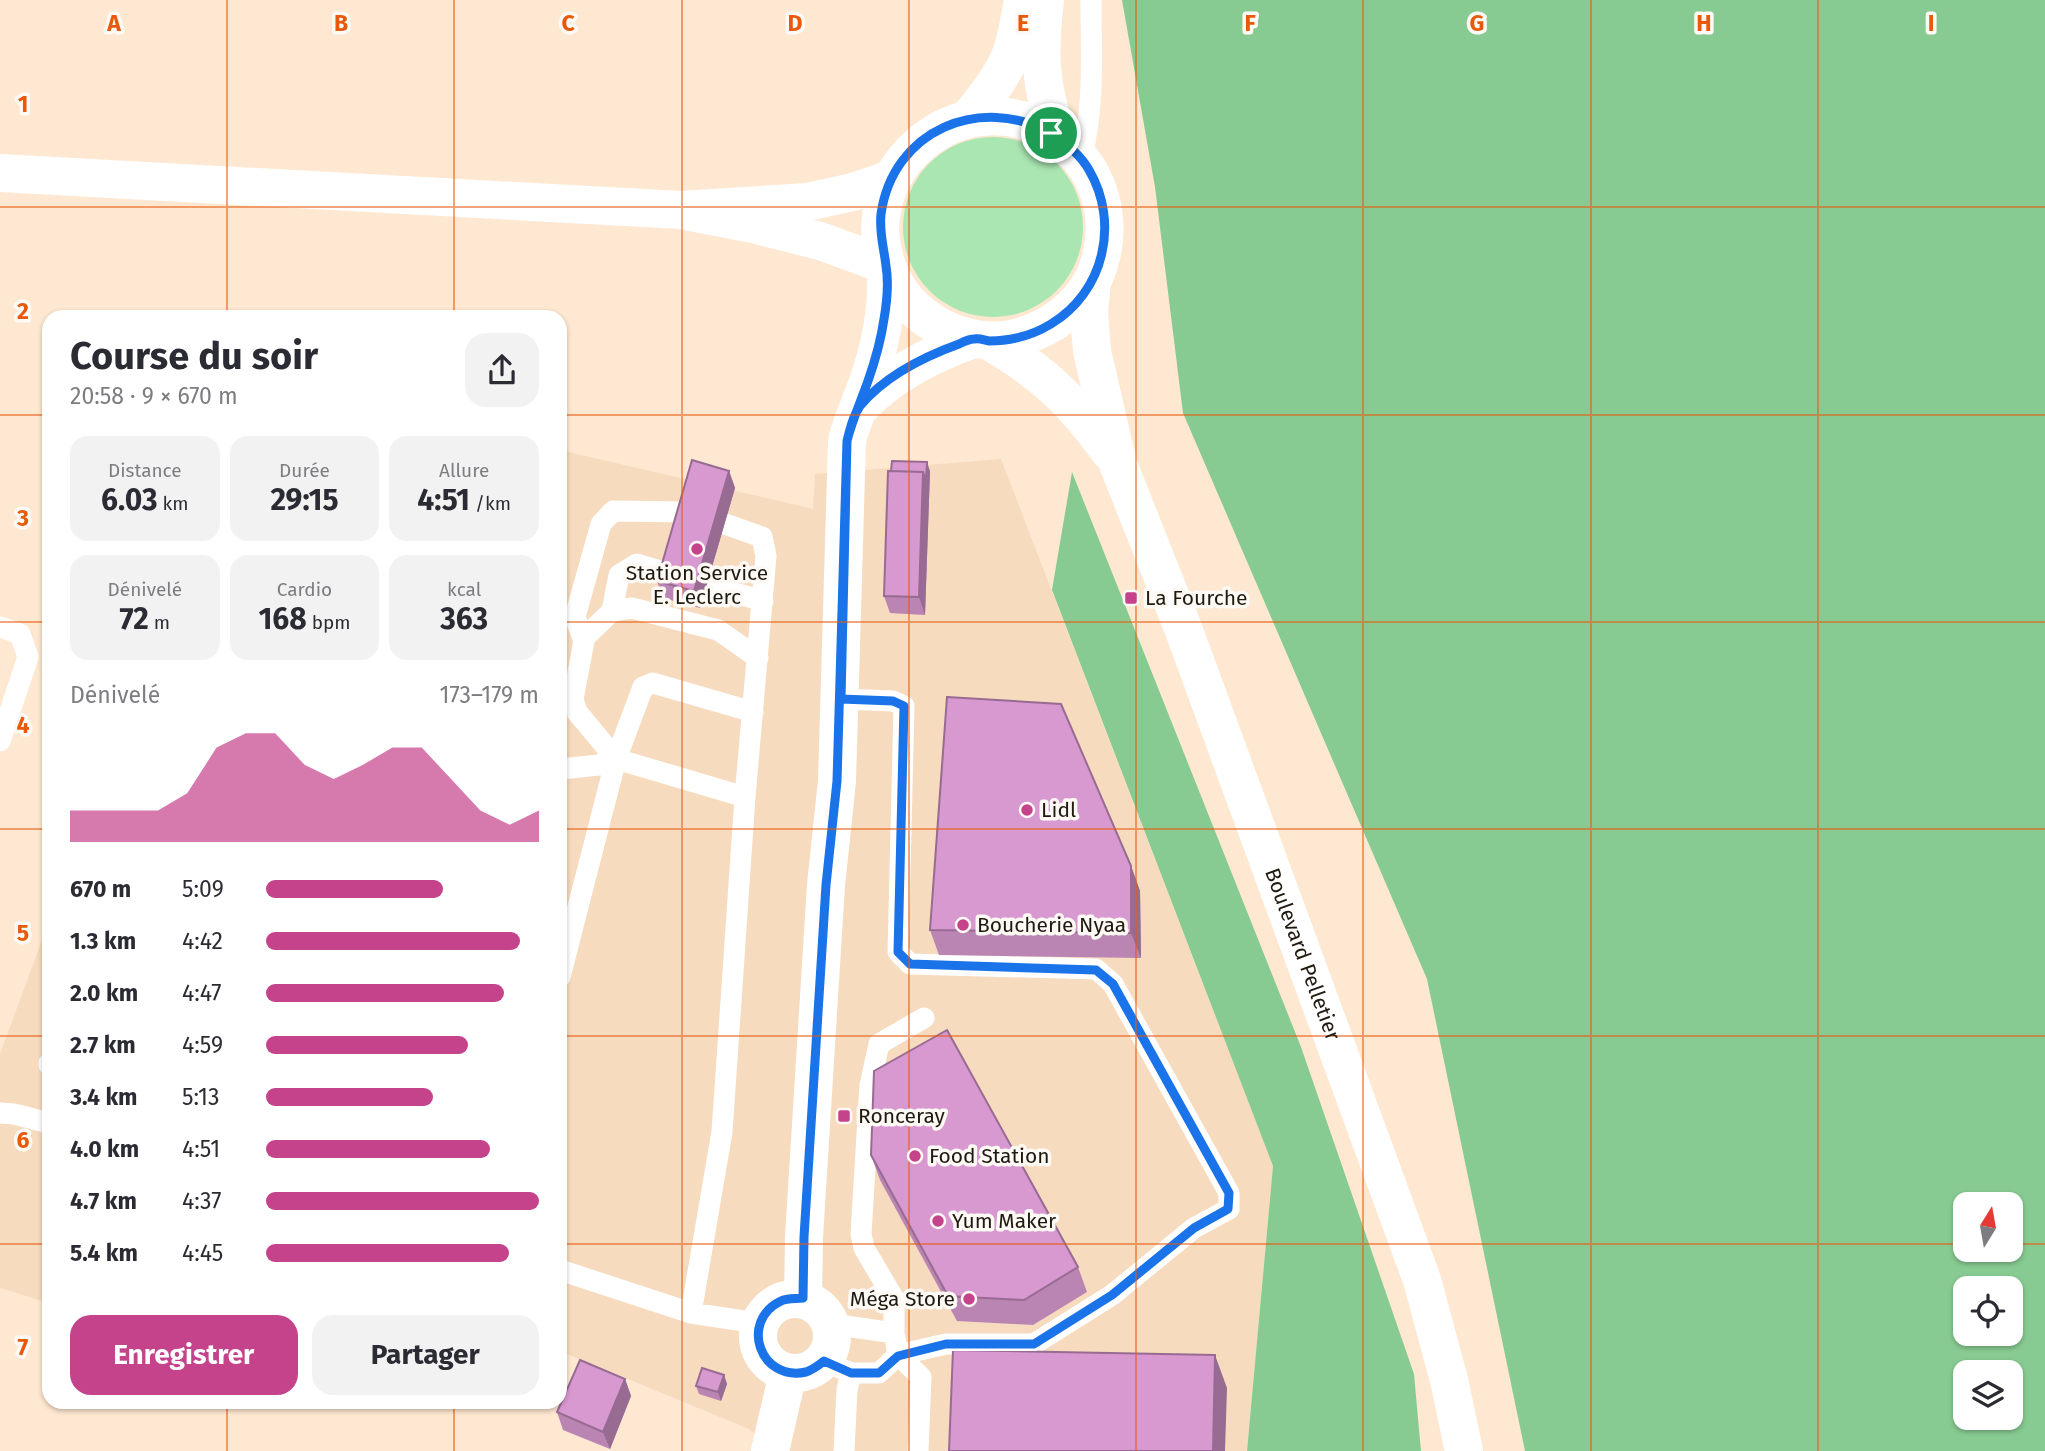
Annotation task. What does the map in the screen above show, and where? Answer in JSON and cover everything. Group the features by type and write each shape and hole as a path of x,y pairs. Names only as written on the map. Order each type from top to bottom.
{"street":[{"path":"968,119 1010,57 1023,0"},
{"path":"858,409 874,391 907,369 949,347 981,340 1016,338 1049,325 1070,310 1092,281 1102,254 1105,218 1096,184 1070,149 1042,76 1040,49 1045,0"},
{"path":"803,1298 804,1237 826,885 837,781 847,441 881,337 887,302 886,265 881,239 886,195 892,179 907,156 927,137 942,128 968,119 996,116 1034,124 1070,149"},
{"path":"0,173 681,210 807,202 853,192 892,179"},
{"path":"681,210 820,241 886,265 901,293 923,316 943,329 981,340"},
{"name":"Boulevard Pelletier","path":"1092,281 1088,313 1092,351 1118,464 1188,641 1422,1280 1449,1380 1464,1451"},
{"name":"Boulevard Pelletier","path":"981,340 1028,365 1066,397 1118,464"},
{"path":"803,1298 821,1307 832,1324 838,1367 788,1373 771,1365 760,1348 758,1329 767,1311 783,1300 803,1298"},
{"path":"770,1451 788,1373"}],"lane":[{"path":"1070,149 1089,122 1091,0"},
{"path":"688,512 613,511 601,524 575,617 584,641 573,699 577,712 616,759 745,797"},
{"path":"691,1314 722,1132 745,797 766,556 762,537 724,524"},
{"path":"583,639 612,611 619,576 637,564 670,574"},
{"path":"707,585 763,601"},
{"path":"612,611 632,608 718,630 758,657"},
{"path":"0,627 20,634 28,657 0,741"},
{"path":"567,950 616,759 643,687 653,683 753,712"},
{"path":"841,699 893,701 904,706 898,952 910,964 1096,970 1113,984 1229,1193 1228,1209 1194,1228 1112,1295 1034,1344 946,1344 898,1356 879,1373 838,1367 847,1390 844,1451"},
{"path":"567,768 599,765 616,759"},
{"path":"918,1451 921,1377 898,1356 894,1333 894,1299 864,1248 861,1234 870,1085 879,1044 924,1018"},
{"path":"0,1113 42,1121"},
{"path":"567,1272 691,1314 744,1321 758,1329"},
{"path":"832,1324 894,1333"}],"shaded area":[{"path":"567,452 813,509 815,474 1001,459 1273,1166 1247,1451 778,1451 749,1429 567,1354"},
{"path":"42,940 42,1301 0,1288 0,1054"}],"green space":[{"path":"1122,0 2045,0 2045,1451 1525,1451 1427,979 1183,413 1155,187"},
{"path":"993,137 1028,144 1057,163 1076,192 1083,227 1076,262 1057,291 1028,310 993,317 958,310 929,291 910,262 903,227 910,192 929,163 958,144"},
{"path":"1072,472 1301,1047 1414,1374 1421,1451 1247,1451 1273,1166 1052,590"}],"building":[{"name":"Station Service E. Leclerc","path":"692,460 729,471 694,591 657,581"},
{"path":"892,461 927,462 926,480 923,472 891,471"},
{"path":"888,471 923,472 919,597 884,596"},
{"name":"Lidl","path":"947,697 1061,704 1131,866 1131,933 930,930"},
{"path":"947,1030 1078,1267 1024,1300 948,1296 871,1155 874,1071"},
{"path":"953,1350 1215,1355 1213,1451 949,1451"},
{"path":"580,1360 625,1379 603,1432 557,1412 558,1409 567,1409 567,1389"},
{"path":"702,1368 724,1375 718,1392 696,1386"}],"place":[{"name":"Station Service E. Leclerc","path":"697,549"},
{"name":"La Fourche","path":"1131,598"},
{"name":"Lidl","path":"1027,810"},
{"name":"Boucherie Nyaa","path":"963,925"},
{"name":"Ronceray","path":"844,1116"},
{"name":"Food Station","path":"915,1156"},
{"name":"Yum Maker","path":"938,1221"},
{"name":"Méga Store","path":"969,1299"}],"route":[{"path":"1051,133 1025,121 996,116 977,117 942,128 913,149 892,178 883,203 881,230 887,287 885,318 870,377 851,426 847,441 837,781 826,885 804,1237 803,1298 783,1300 767,1311 758,1329 760,1348 771,1365 788,1373 808,1372 824,1361 851,1373 879,1373 898,1356 946,1344 1034,1344 1112,1295 1194,1228 1228,1209 1229,1193 1113,984 1096,970 910,964 898,952 904,706 893,701 841,699 847,441 858,409 874,391 887,382 949,347 973,339 989,341 1016,338 1049,325 1070,310 1087,289 1098,268 1105,233 1104,211 1098,190 1081,159 1051,133"}]}
